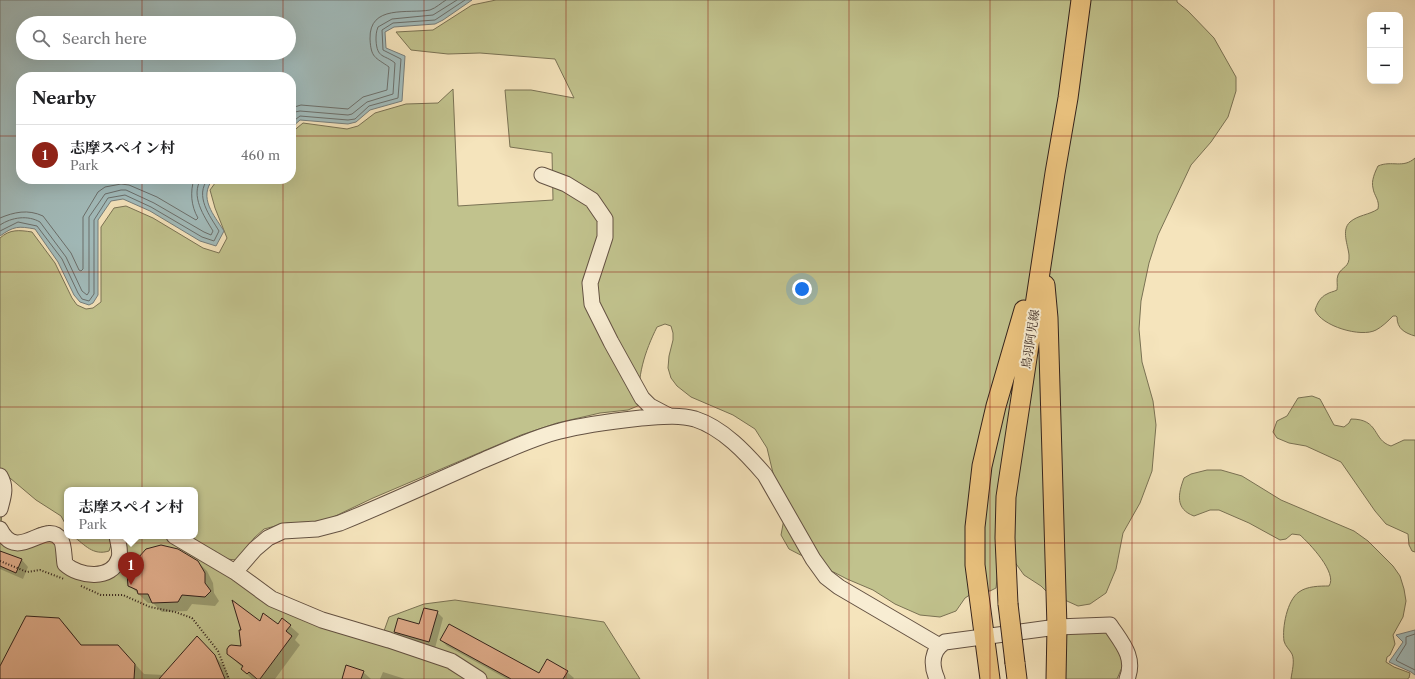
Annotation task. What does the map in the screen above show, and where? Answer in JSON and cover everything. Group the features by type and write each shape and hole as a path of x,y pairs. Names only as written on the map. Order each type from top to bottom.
{"main road":[{"name":"鳥羽阿児線","path":"1016,671 1008,604 1005,538 1006,497 1055,173 1068,98 1081,0"},
{"path":"1043,252 1048,318 1057,627 1056,679"},
{"path":"990,679 983,636 975,566 975,527 982,466 998,398 1043,252"}],"street":[{"path":"542,175 566,184 592,200 605,219 605,237 590,283 592,304 642,398 650,406 670,416"},
{"path":"235,572 255,549 268,538 283,531 317,528 340,523 510,449 559,431 603,423 670,416 685,417 696,420 715,429 736,445 765,475 813,559 826,577 839,587 938,645"},
{"path":"0,476 4,483 5,492 0,509"},
{"path":"0,529 2,534 15,543 21,544 48,533 57,535 62,541 65,564 71,570 86,575 102,574 115,566 120,557 118,539"},
{"path":"179,539 235,572 272,599 322,620 389,640 451,661 479,679"},
{"path":"937,679 933,670 932,659 938,645 950,640 1057,627 1110,625 1123,642 1130,658 1127,679"}],"path":[{"path":"0,561 26,572 40,570 67,581"},
{"path":"81,586 101,595 123,595 150,607 175,612 192,618 218,651 229,679"}],"green space":[{"path":"496,0 1177,0 1177,2 1188,11 1214,38 1236,77 1236,91 1228,117 1211,142 1191,165 1158,235 1149,263 1141,301 1139,329 1142,362 1153,401 1156,425 1152,471 1140,503 1123,533 1116,569 1106,593 1090,604 1078,606 1047,592 1041,586 1024,575 1014,561 998,569 996,588 990,591 976,591 965,598 956,611 940,617 920,615 895,604 873,590 847,579 789,549 781,535 784,519 767,448 755,429 733,415 691,397 677,386 671,378 668,368 673,333 671,326 665,324 657,327 645,355 639,385 640,405 628,410 600,413 557,423 521,435 373,498 327,520 287,523 264,529 254,538 238,560 225,559 193,539 198,539 198,487 64,487 64,522 61,516 36,500 4,473 1,526 8,535 25,538 38,528 47,526 73,568 101,570 114,559 113,539 190,539 284,600 323,617 384,631 389,617 424,604 455,600 604,622 640,679 0,679 0,238 7,233 15,231 32,232 55,263 77,305 86,309 93,308 101,302 101,227 114,208 126,206 153,218 203,248 219,253 227,238 215,208 210,190 214,184 296,184 296,129 303,123 347,129 358,126 375,113 406,104 438,103 453,89 458,206 553,200 552,153 510,147 505,90 531,90 574,98 555,59 480,53 448,54 411,50 396,32 433,30 472,5"},
{"path":"1415,158 1415,336 1402,330 1398,325 1396,316 1393,316 1378,329 1369,332 1342,329 1325,321 1315,310 1322,297 1337,290 1338,275 1347,265 1349,255 1345,233 1347,225 1356,218 1378,209 1373,182 1378,166 1383,164 1402,164"},
{"path":"1312,396 1320,399 1334,425 1344,427 1351,419 1367,422 1385,443 1391,446 1404,440 1415,440 1415,552 1412,551 1409,545 1408,534 1386,524 1375,511 1341,462 1306,446 1289,443 1277,438 1273,432 1277,421 1287,416 1298,398"},
{"path":"1207,470 1221,470 1242,476 1281,500 1354,531 1368,541 1393,566 1400,576 1406,601 1403,617 1393,635 1395,644 1390,655 1387,657 1386,662 1394,667 1410,673 1409,678 1291,679 1293,657 1284,641 1284,629 1288,608 1291,601 1302,590 1314,587 1329,586 1331,580 1330,574 1321,559 1300,535 1292,534 1286,539 1280,540 1249,523 1219,510 1210,510 1194,516 1188,513 1181,505 1180,500 1180,490 1184,478 1191,474"},
{"path":"77,539 110,539 111,545 109,551 103,552 94,551"},
{"path":"1107,632 1116,638 1123,665 1117,679 1063,679 1064,639 1067,633"}],"water":[{"path":"0,0 472,0 435,24 394,27 385,32 386,48 405,56 402,101 370,110 356,122 348,124 300,120 296,124 296,72 16,72 16,184 210,184 207,193 207,200 212,213 224,231 216,246 200,241 150,211 123,199 111,201 98,220 98,295 93,303 89,305 80,302 74,295 58,262 35,229 24,227 9,230 0,236"},
{"path":"1415,630 1415,675 1389,662 1403,642 1396,635"}],"building":[{"path":"161,545 178,549 198,561 205,573 205,583 211,591 205,597 182,595 178,602 152,603 148,594 138,594 137,590 128,586 127,573 132,569 131,566 146,549"},
{"path":"0,551 22,559 16,573 0,566"},
{"path":"232,600 260,621 263,613 278,624 282,618 291,625 286,631 292,636 260,679 257,679 249,672 247,674 241,669 243,666 227,654 227,649 229,646 241,646 239,630 241,630"},
{"path":"424,608 438,611 429,642 394,632 398,618 419,624"},
{"path":"26,616 59,618 81,645 118,645 135,664 134,679 0,679 0,666"},
{"path":"449,624 539,673 547,659 568,671 563,679 511,679 440,640"},
{"path":"197,636 215,655 225,679 159,679"},
{"path":"346,665 364,671 361,679 342,679"}],"place":[{"name":"志摩スペイン村","path":"131,585"}]}
